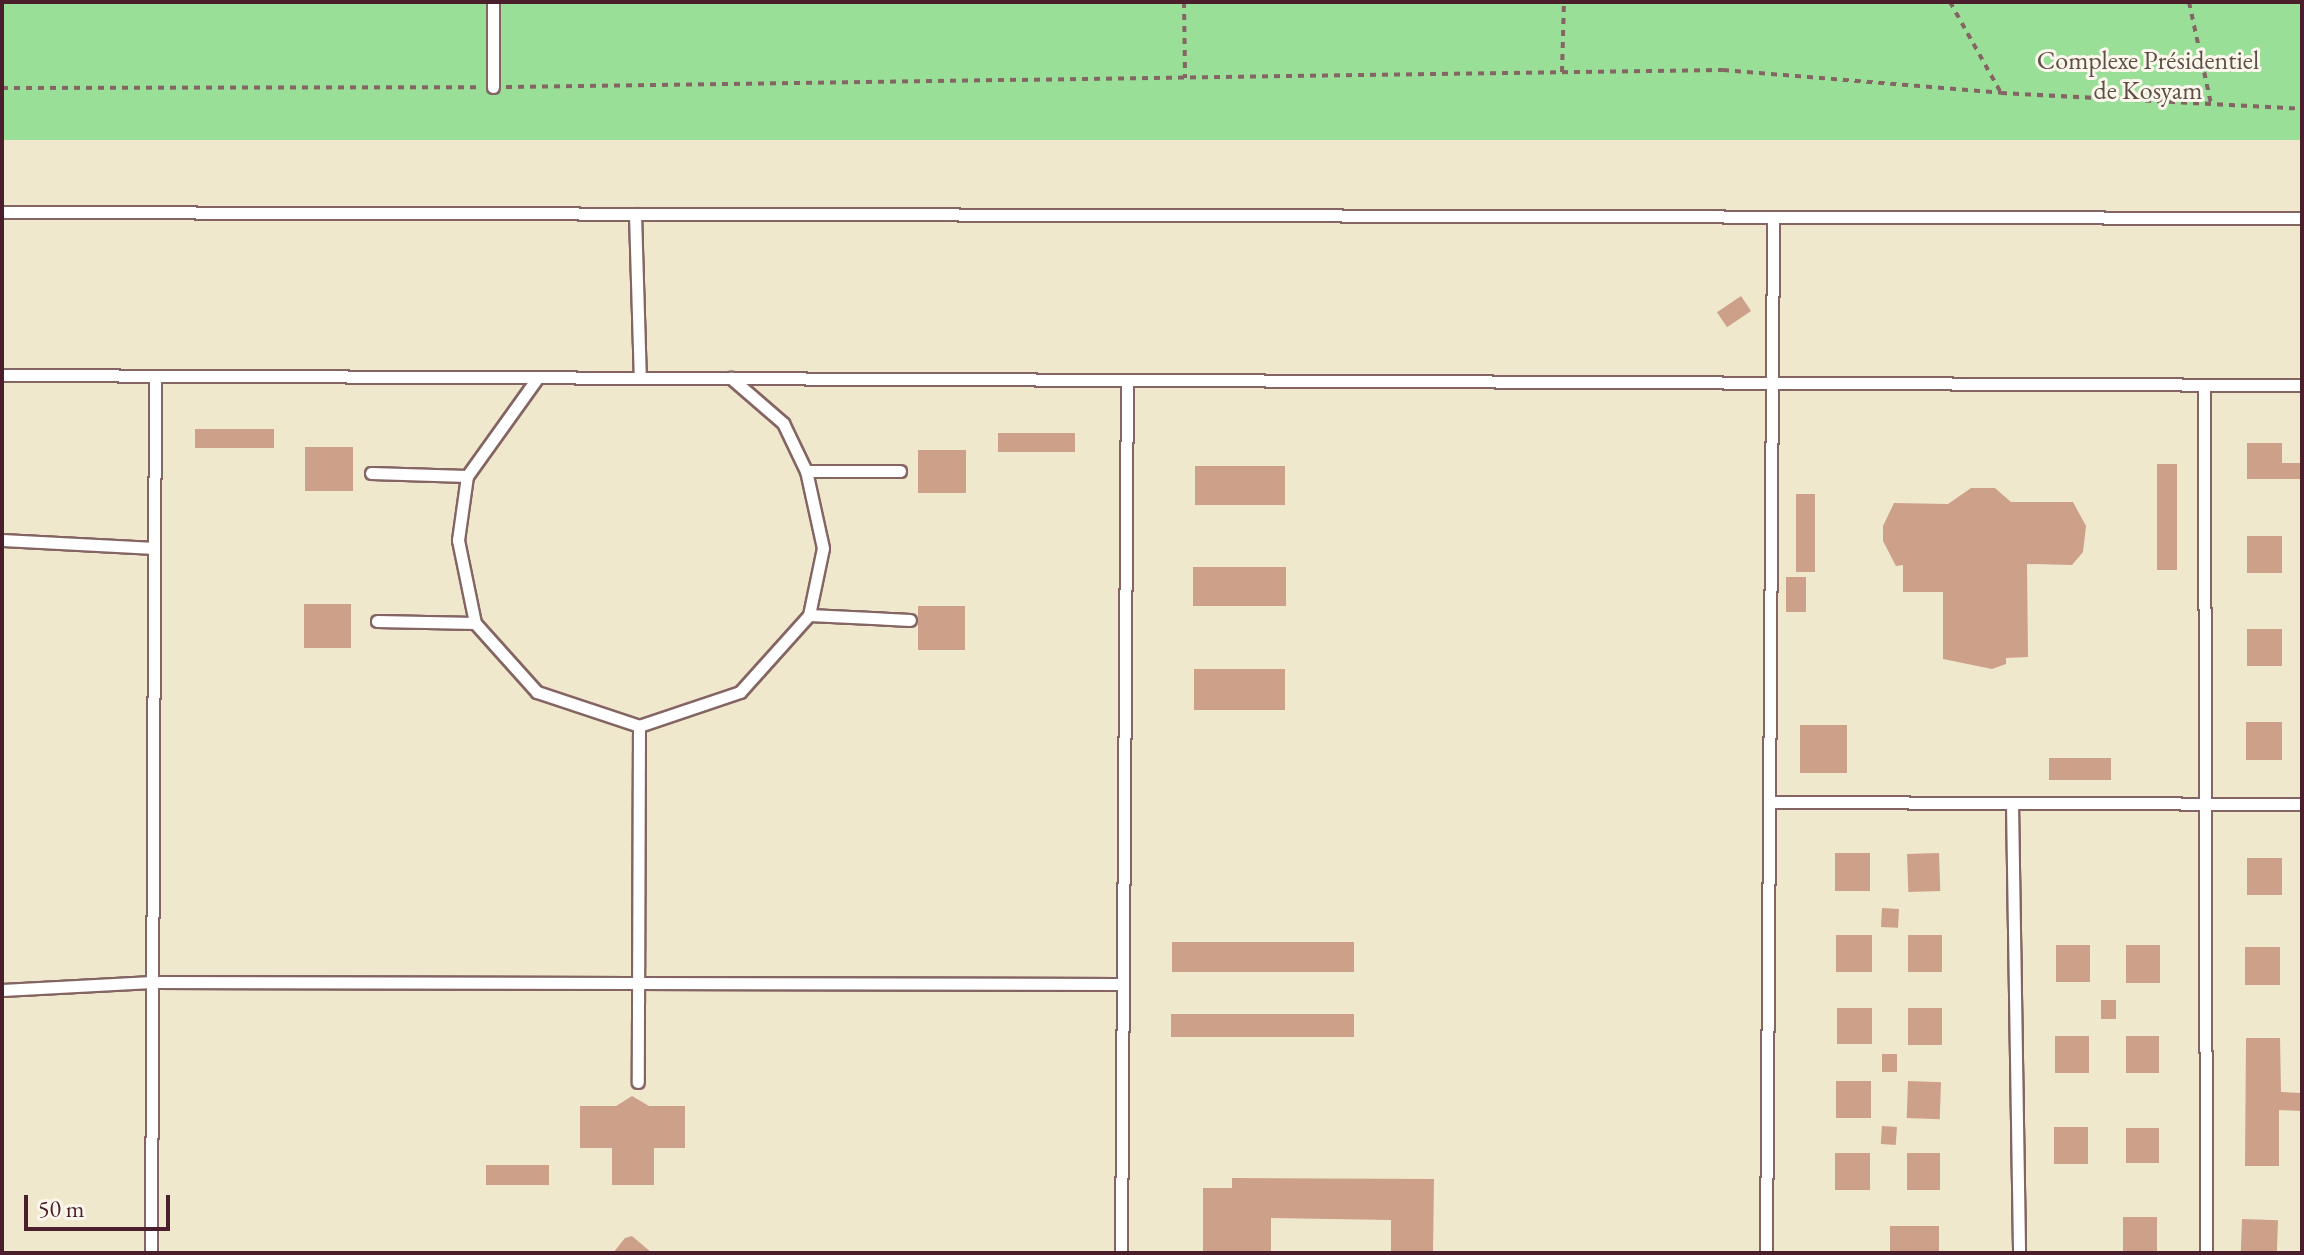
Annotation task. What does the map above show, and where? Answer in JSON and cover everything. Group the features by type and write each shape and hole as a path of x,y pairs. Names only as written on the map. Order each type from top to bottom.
{"lane":[{"path":"493,2 493,87"},
{"path":"2,212 2302,218"},
{"path":"635,214 640,378"},
{"path":"1766,1253 1773,217"},
{"path":"2,375 2302,385"},
{"path":"151,1253 155,376"},
{"path":"538,377 467,476 458,540 475,623 537,692 639,726 740,692 809,615 823,548 806,471 783,423 731,378"},
{"path":"1121,1253 1120,984 1127,380"},
{"path":"2204,385 2206,1253"},
{"path":"806,471 900,471"},
{"path":"371,473 467,476"},
{"path":"2,540 154,548"},
{"path":"809,615 910,620"},
{"path":"377,621 475,623"},
{"path":"638,1082 639,726"},
{"path":"1769,802 2302,804"},
{"path":"2012,803 2019,1253"},
{"path":"2,982 41,985"},
{"path":"2,990 41,985 152,982 1120,984"}],"path":[{"path":"1184,2 1185,78"},
{"path":"1562,73 1564,2"},
{"path":"1950,2 2001,93"},
{"path":"2189,2 2211,104"},
{"path":"2,88 493,87 1723,70 2001,93 2302,109"}],"green space":[{"name":"Complexe Présidentiel de Kosyam","path":"2,2 2302,2 2302,140 2,140"}],"building":[{"path":"1741,296 1751,311 1727,327 1717,312"},
{"path":"195,429 274,429 274,448 195,448"},
{"path":"998,433 1075,433 1075,452 998,452"},
{"path":"2247,443 2282,443 2282,463 2301,463 2301,479 2247,479"},
{"path":"305,447 353,447 353,491 305,491"},
{"path":"918,450 966,450 966,493 918,493"},
{"path":"2157,464 2177,464 2177,570 2157,570"},
{"path":"1195,466 1285,466 1285,505 1195,505"},
{"path":"1971,488 1995,488 2011,502 2073,502 2086,526 2083,552 2072,565 2027,564 2028,657 2006,658 2006,664 1992,669 1943,659 1943,592 1903,592 1903,565 1896,566 1883,541 1883,526 1894,503 1948,504"},
{"path":"1796,494 1815,494 1815,572 1796,572"},
{"path":"2247,536 2282,536 2282,573 2247,573"},
{"path":"1193,567 1286,567 1286,606 1193,606"},
{"path":"1786,577 1806,577 1806,612 1786,612"},
{"path":"304,604 351,604 351,648 304,648"},
{"path":"918,606 965,606 965,650 918,650"},
{"path":"2247,629 2282,629 2282,666 2247,666"},
{"path":"1194,669 1285,669 1285,710 1194,710"},
{"path":"2246,722 2282,722 2282,760 2246,760"},
{"path":"1800,725 1847,725 1847,773 1800,773"},
{"path":"2049,758 2111,758 2111,780 2049,780"},
{"path":"1835,853 1870,853 1870,891 1835,891"},
{"path":"1939,853 1940,891 1908,892 1907,854"},
{"path":"2247,858 2282,858 2282,895 2247,895"},
{"path":"1882,908 1899,909 1898,928 1881,927"},
{"path":"1836,935 1872,935 1872,972 1836,972"},
{"path":"1908,935 1942,935 1942,972 1908,972"},
{"path":"1172,942 1354,942 1354,972 1172,972"},
{"path":"2056,945 2090,945 2090,982 2056,982"},
{"path":"2126,945 2160,945 2160,983 2126,983"},
{"path":"2245,947 2280,947 2280,985 2245,985"},
{"path":"2101,1000 2116,1000 2116,1019 2101,1019"},
{"path":"1837,1008 1872,1008 1872,1044 1837,1044"},
{"path":"1908,1008 1942,1008 1942,1045 1908,1045"},
{"path":"1171,1014 1354,1014 1354,1037 1171,1037"},
{"path":"2055,1036 2089,1036 2089,1073 2055,1073"},
{"path":"2126,1036 2159,1036 2159,1073 2126,1073"},
{"path":"2246,1038 2280,1038 2281,1092 2302,1093 2302,1111 2279,1110 2279,1166 2245,1166"},
{"path":"1882,1054 1897,1054 1897,1072 1882,1072"},
{"path":"1836,1081 1871,1081 1871,1118 1836,1118"},
{"path":"1908,1081 1941,1082 1940,1119 1907,1118"},
{"path":"632,1096 649,1106 685,1106 685,1148 654,1148 654,1185 612,1185 612,1148 580,1148 580,1106 616,1106"},
{"path":"1882,1126 1897,1127 1896,1145 1881,1144"},
{"path":"2054,1127 2088,1127 2088,1164 2054,1164"},
{"path":"2126,1128 2159,1128 2159,1163 2126,1163"},
{"path":"1835,1153 1870,1153 1870,1190 1835,1190"},
{"path":"1907,1153 1940,1153 1940,1190 1907,1190"},
{"path":"486,1165 549,1165 549,1185 486,1185"},
{"path":"1232,1178 1434,1179 1433,1253 1391,1253 1391,1220 1271,1218 1271,1253 1203,1253 1203,1188 1232,1188"},
{"path":"2123,1217 2157,1217 2157,1253 2123,1253"},
{"path":"2242,1219 2278,1220 2277,1253 2241,1253"},
{"path":"1890,1226 1939,1226 1939,1253 1890,1253"},
{"path":"632,1236 652,1253 613,1253 625,1238"}]}
